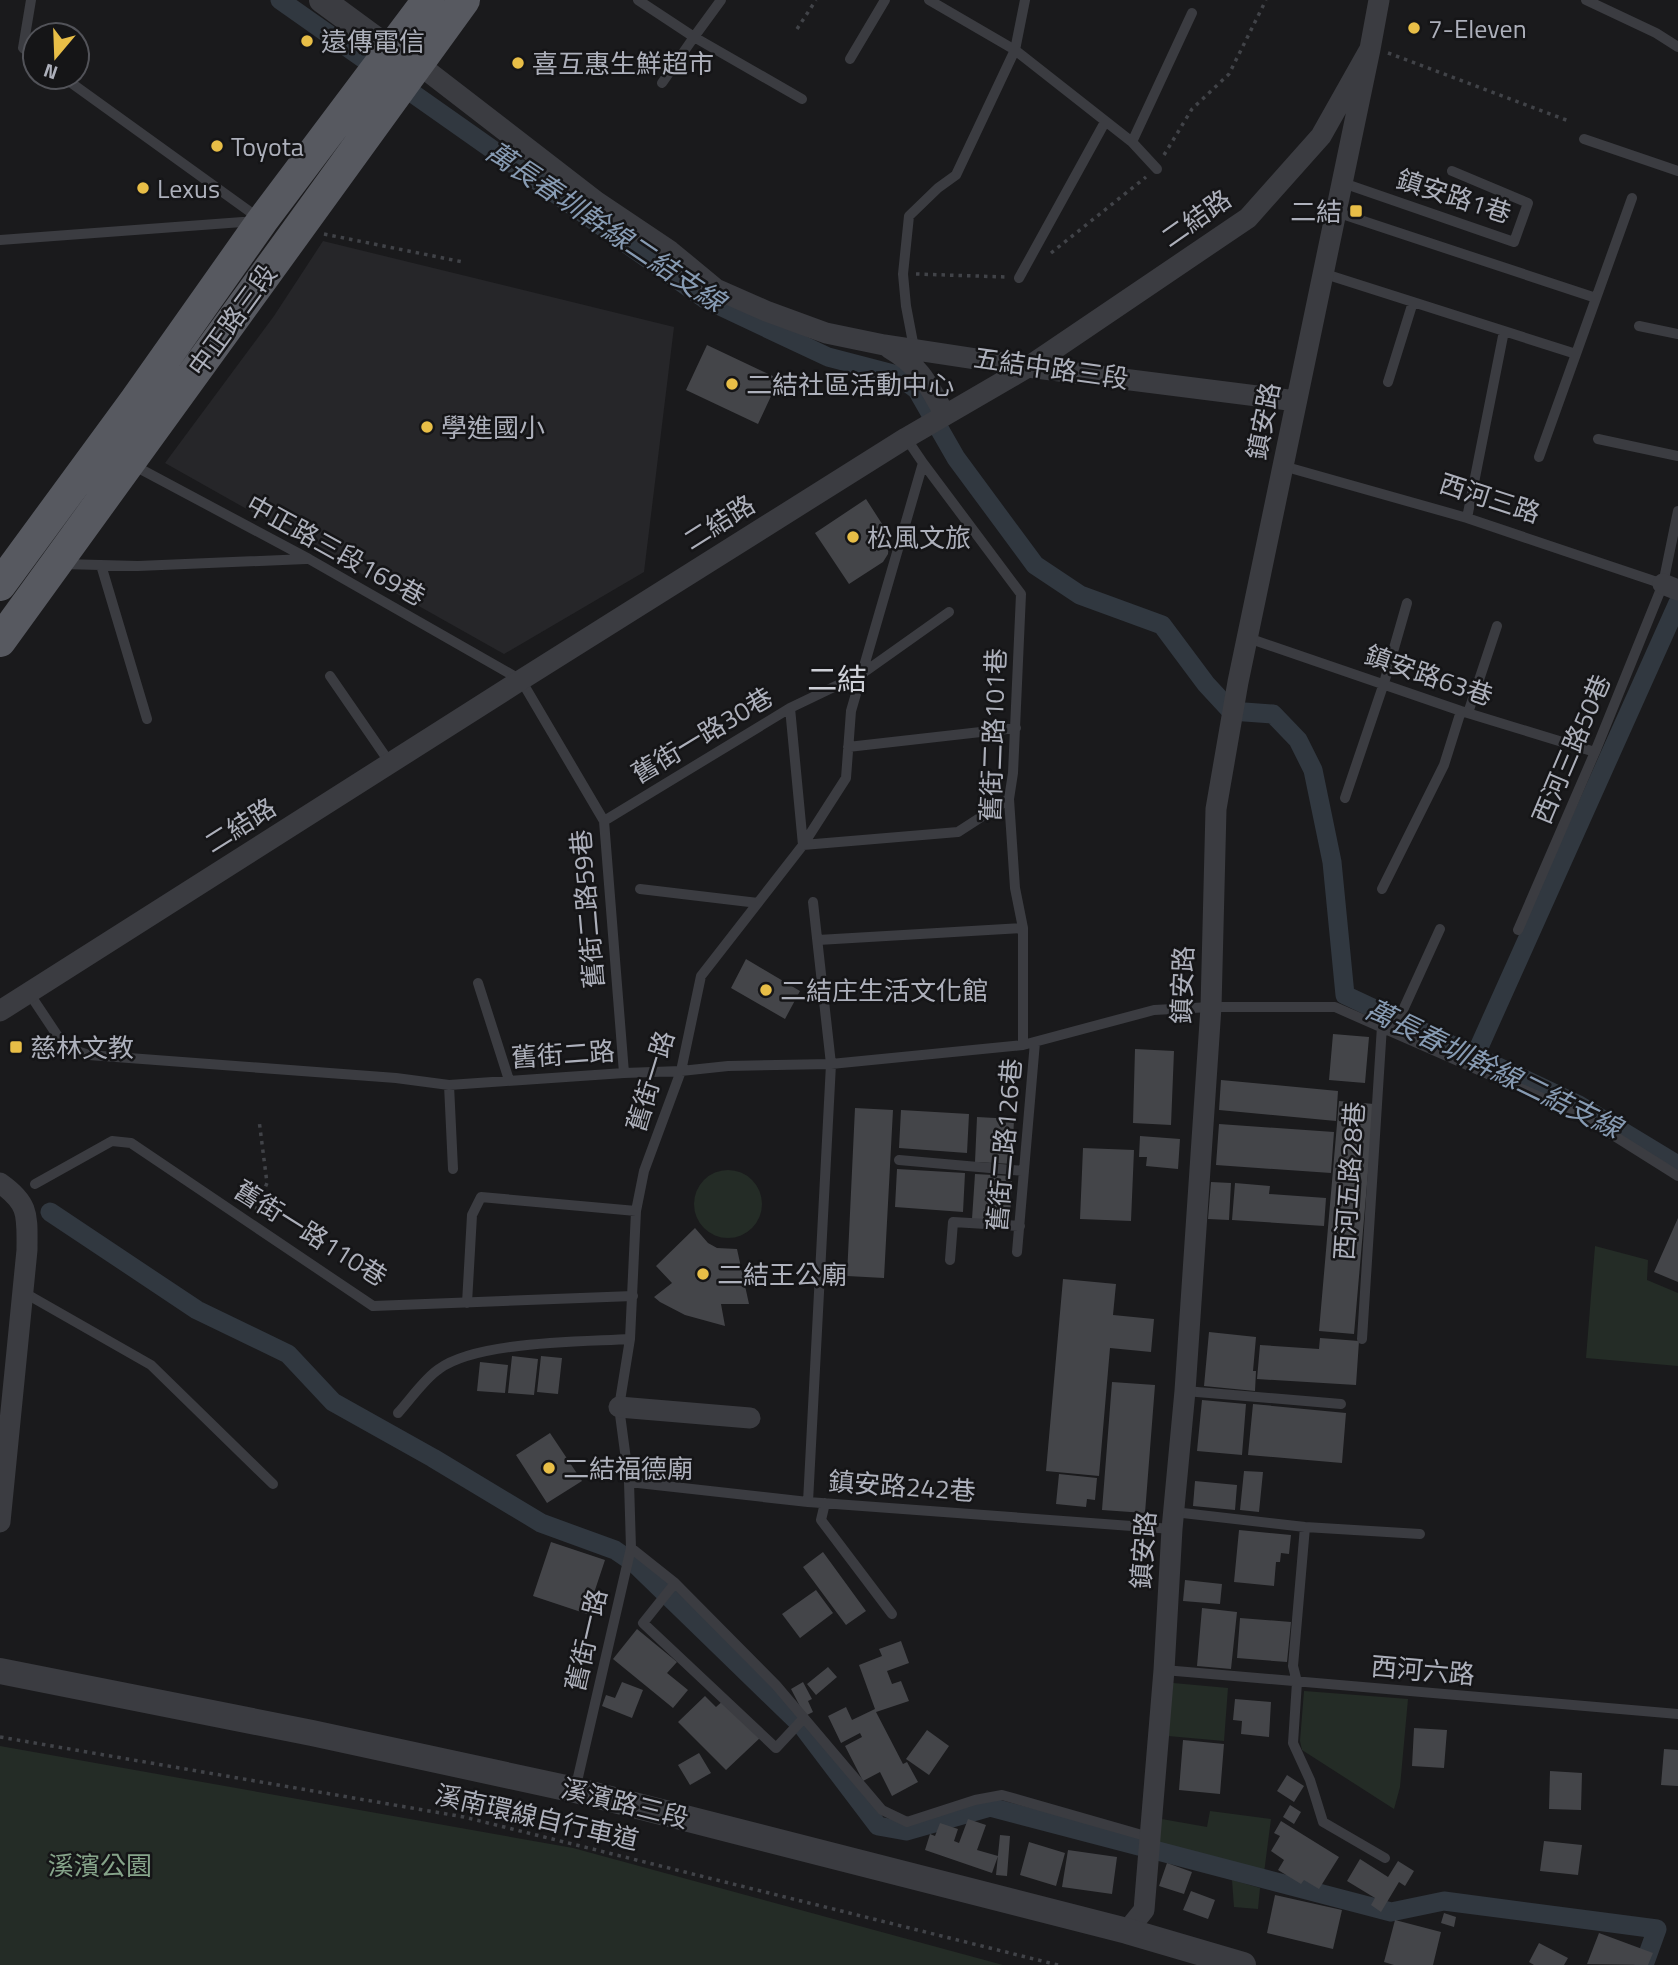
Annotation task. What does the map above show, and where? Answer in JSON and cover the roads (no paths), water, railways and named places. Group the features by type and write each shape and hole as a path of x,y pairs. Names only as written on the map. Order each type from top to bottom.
{"main road":[{"name":"中正路三段","path":"0,641 298,229 404,57 428,0"},
{"name":"中正路三段","path":"1,583 135,401 262,220 404,57 464,0"},
{"path":"155,371 182,389"}],"street":[{"name":"五結中路三段","path":"322,0 404,57 597,202 670,251 716,289 766,311 826,333 884,345 1028,367 1296,401"},
{"name":"二結路","path":"0,1011 928,425 1028,367 1248,218 1321,136 1370,49 1379,0"},
{"name":"鎮安路","path":"1127,1931 1144,1910 1164,1670 1211,1007 1216,809 1231,713 1370,49"},
{"path":"884,345 909,360 928,384 928,425"},
{"path":"0,1522 27,1250 27,1215 8,1189 36,1184"},
{"path":"619,1407 750,1418"},
{"name":"溪濱路三段","path":"0,1671 312,1733 575,1790 1127,1931 1243,1965"}],"lane":[{"path":"28,21 31,0"},
{"path":"638,0 694,37 802,99"},
{"path":"662,83 721,0"},
{"path":"850,59 885,0"},
{"path":"929,0 1015,50 1132,142 1157,169"},
{"path":"914,348 903,274 909,216 956,175 1015,50 1026,0"},
{"path":"1586,0 1656,33 1678,47"},
{"path":"1132,142 1192,13"},
{"path":"82,91 262,220"},
{"path":"1019,278 1105,122"},
{"path":"1584,139 1678,171"},
{"name":"鎮安路1巷","path":"1343,183 1514,242 1528,203 1452,171"},
{"path":"1538,457 1632,198"},
{"path":"1336,212 1596,298"},
{"path":"0,240 262,220"},
{"path":"1322,273 1576,354"},
{"path":"1388,382 1413,302"},
{"path":"1639,326 1678,334"},
{"path":"1467,518 1504,331"},
{"path":"923,463 928,425"},
{"path":"1598,439 1678,456"},
{"name":"中正路三段169巷","path":"128,463 309,559 521,680"},
{"name":"舊街二路101巷","path":"923,463 1021,594 1016,728 1009,799 1015,888 1023,928 1023,1045"},
{"name":"舊街一路","path":"575,1790 631,1548 629,1482 619,1407 631,1339 636,1211 644,1171 681,1071 701,976 803,845 846,778 851,711 923,463"},
{"name":"西河三路","path":"1283,466 1467,518 1671,587"},
{"name":"西河三路50巷","path":"1518,930 1595,752 1671,587 1678,511"},
{"path":"57,564 309,559"},
{"path":"101,565 147,719"},
{"path":"1345,798 1384,683 1407,603"},
{"name":"舊街一路30巷","path":"604,821 790,708 863,673 949,612"},
{"path":"1382,889 1444,765 1497,626"},
{"name":"鎮安路63巷","path":"1248,638 1465,712 1595,752"},
{"path":"330,676 390,763"},
{"name":"舊街二路59巷","path":"521,680 604,821 624,1073"},
{"path":"790,708 803,845 958,832 1009,799"},
{"path":"848,747 1016,728"},
{"path":"640,889 758,903"},
{"path":"808,1502 831,1064 813,902"},
{"path":"818,940 1023,928"},
{"path":"1393,1032 1440,929"},
{"path":"478,983 509,1080"},
{"name":"舊街二路","path":"29,993 65,1047 89,1055 449,1084 728,1066 831,1064 1023,1045 1154,1010 1335,1007 1581,1115 1678,1176"},
{"name":"西河五路28巷","path":"1362,1339 1382,1027"},
{"name":"舊街二路126巷","path":"1017,1252 1035,1042"},
{"path":"449,1084 453,1169"},
{"name":"舊街一路110巷","path":"36,1184 112,1141 131,1143 373,1306 633,1296"},
{"path":"899,1160 1024,1171"},
{"path":"467,1303 472,1215 481,1197 636,1211"},
{"path":"950,1259 953,1222 1020,1226"},
{"path":"23,1292 151,1365 273,1484"},
{"path":"398,1413 439,1369 469,1355 517,1346 631,1339"},
{"path":"1185,1391 1341,1404"},
{"name":"鎮安路242巷","path":"629,1482 808,1502 1420,1534"},
{"path":"825,1503 821,1520 892,1614"},
{"path":"1306,1527 1293,1667 1297,1682 1293,1743 1310,1780 1323,1822 1385,1858"},
{"path":"631,1548 675,1583 776,1685 882,1810 907,1822 975,1800 1002,1796 1149,1837"},
{"path":"675,1583 643,1623 776,1748 803,1719"},
{"name":"西河六路","path":"1164,1670 1678,1714"}],"waterway":[{"name":"萬長春圳幹線二結支線","path":"280,0 705,299 828,357 897,375 917,390 956,458 1035,565 1080,595 1162,625 1206,684 1231,711 1273,714 1298,740 1313,770 1332,862 1345,995 1577,1104 1678,1165"},
{"path":"1475,1056 1678,603"},
{"path":"50,1212 197,1310 288,1354 333,1402 541,1523 615,1550 634,1563 803,1727 878,1826 906,1831 990,1807 1391,1912 1444,1901 1657,1929 1644,1965"}],"place":[{"name":"7-Eleven","path":"1414,28"},
{"name":"遠傳電信","path":"307,41"},
{"name":"喜互惠生鮮超市","path":"518,63"},
{"name":"Toyota","path":"217,146"},
{"name":"Lexus","path":"143,188"},
{"name":"二結","path":"1356,211"},
{"name":"二結社區活動中心","path":"732,384"},
{"name":"學進國小","path":"427,427"},
{"name":"松風文旅","path":"853,537"},
{"name":"二結庄生活文化館","path":"766,990"},
{"name":"慈林文教","path":"16,1047"},
{"name":"二結王公廟","path":"703,1274"},
{"name":"二結福德廟","path":"549,1468"}],"district":[{"name":"二結","path":"837,679"}],"park label":[{"name":"溪濱公園","path":"100,1865"}]}
